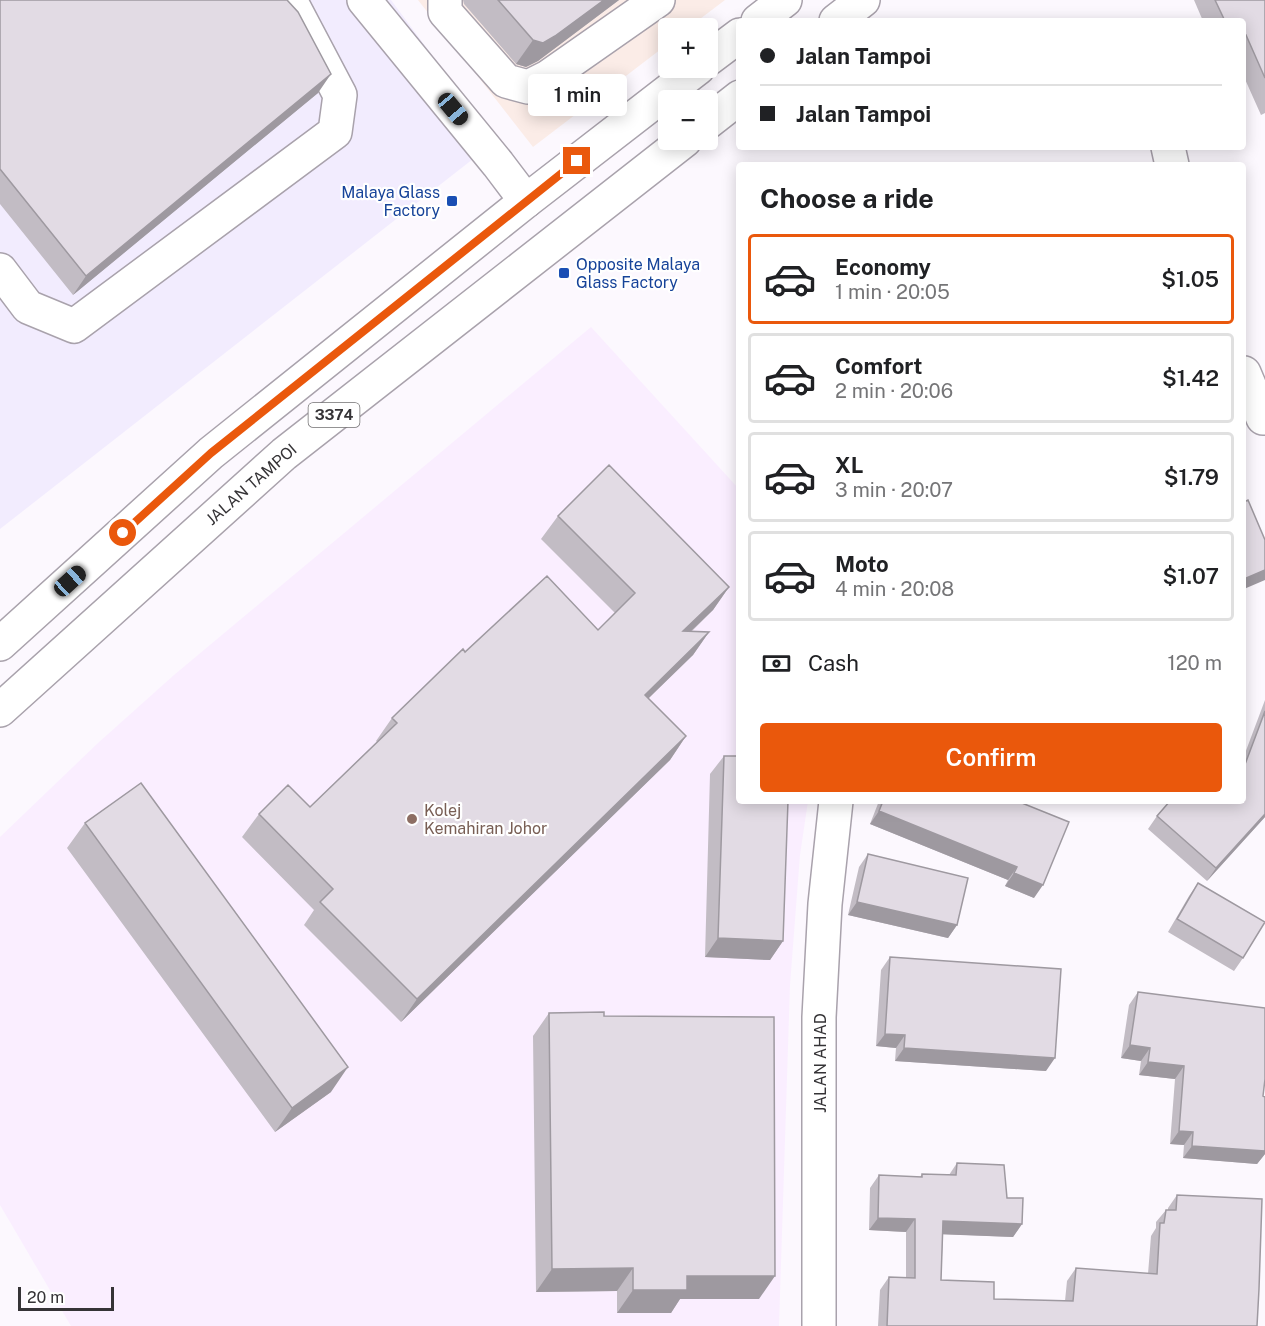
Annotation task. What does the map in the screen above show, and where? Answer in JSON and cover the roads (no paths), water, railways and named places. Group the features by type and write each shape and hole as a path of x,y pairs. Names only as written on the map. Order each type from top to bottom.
{"main road":[{"path":"0,270 28,307 74,326 335,132 340,96 290,0"},
{"path":"363,0 526,201"},
{"path":"445,0 445,12 506,81 528,87 548,77 658,0"},
{"path":"762,18 785,0"},
{"path":"840,18 863,0"},
{"path":"718,52 736,38"},
{"name":"3374","path":"0,644 211,453 526,201 685,78"},
{"path":"718,114 736,100"},
{"name":"JALAN TAMPOI","path":"0,710 284,454 672,150"},
{"path":"1246,380 1257,420"},
{"name":"JALAN AHAD","path":"819,1326 819,1017 825,904 836,804"}],"place":[{"name":"Malaya Glass Factory","path":"452,201"},
{"name":"Opposite Malaya Glass Factory","path":"564,273"},
{"name":"Kolej Kemahiran Johor","path":"412,819"}]}
